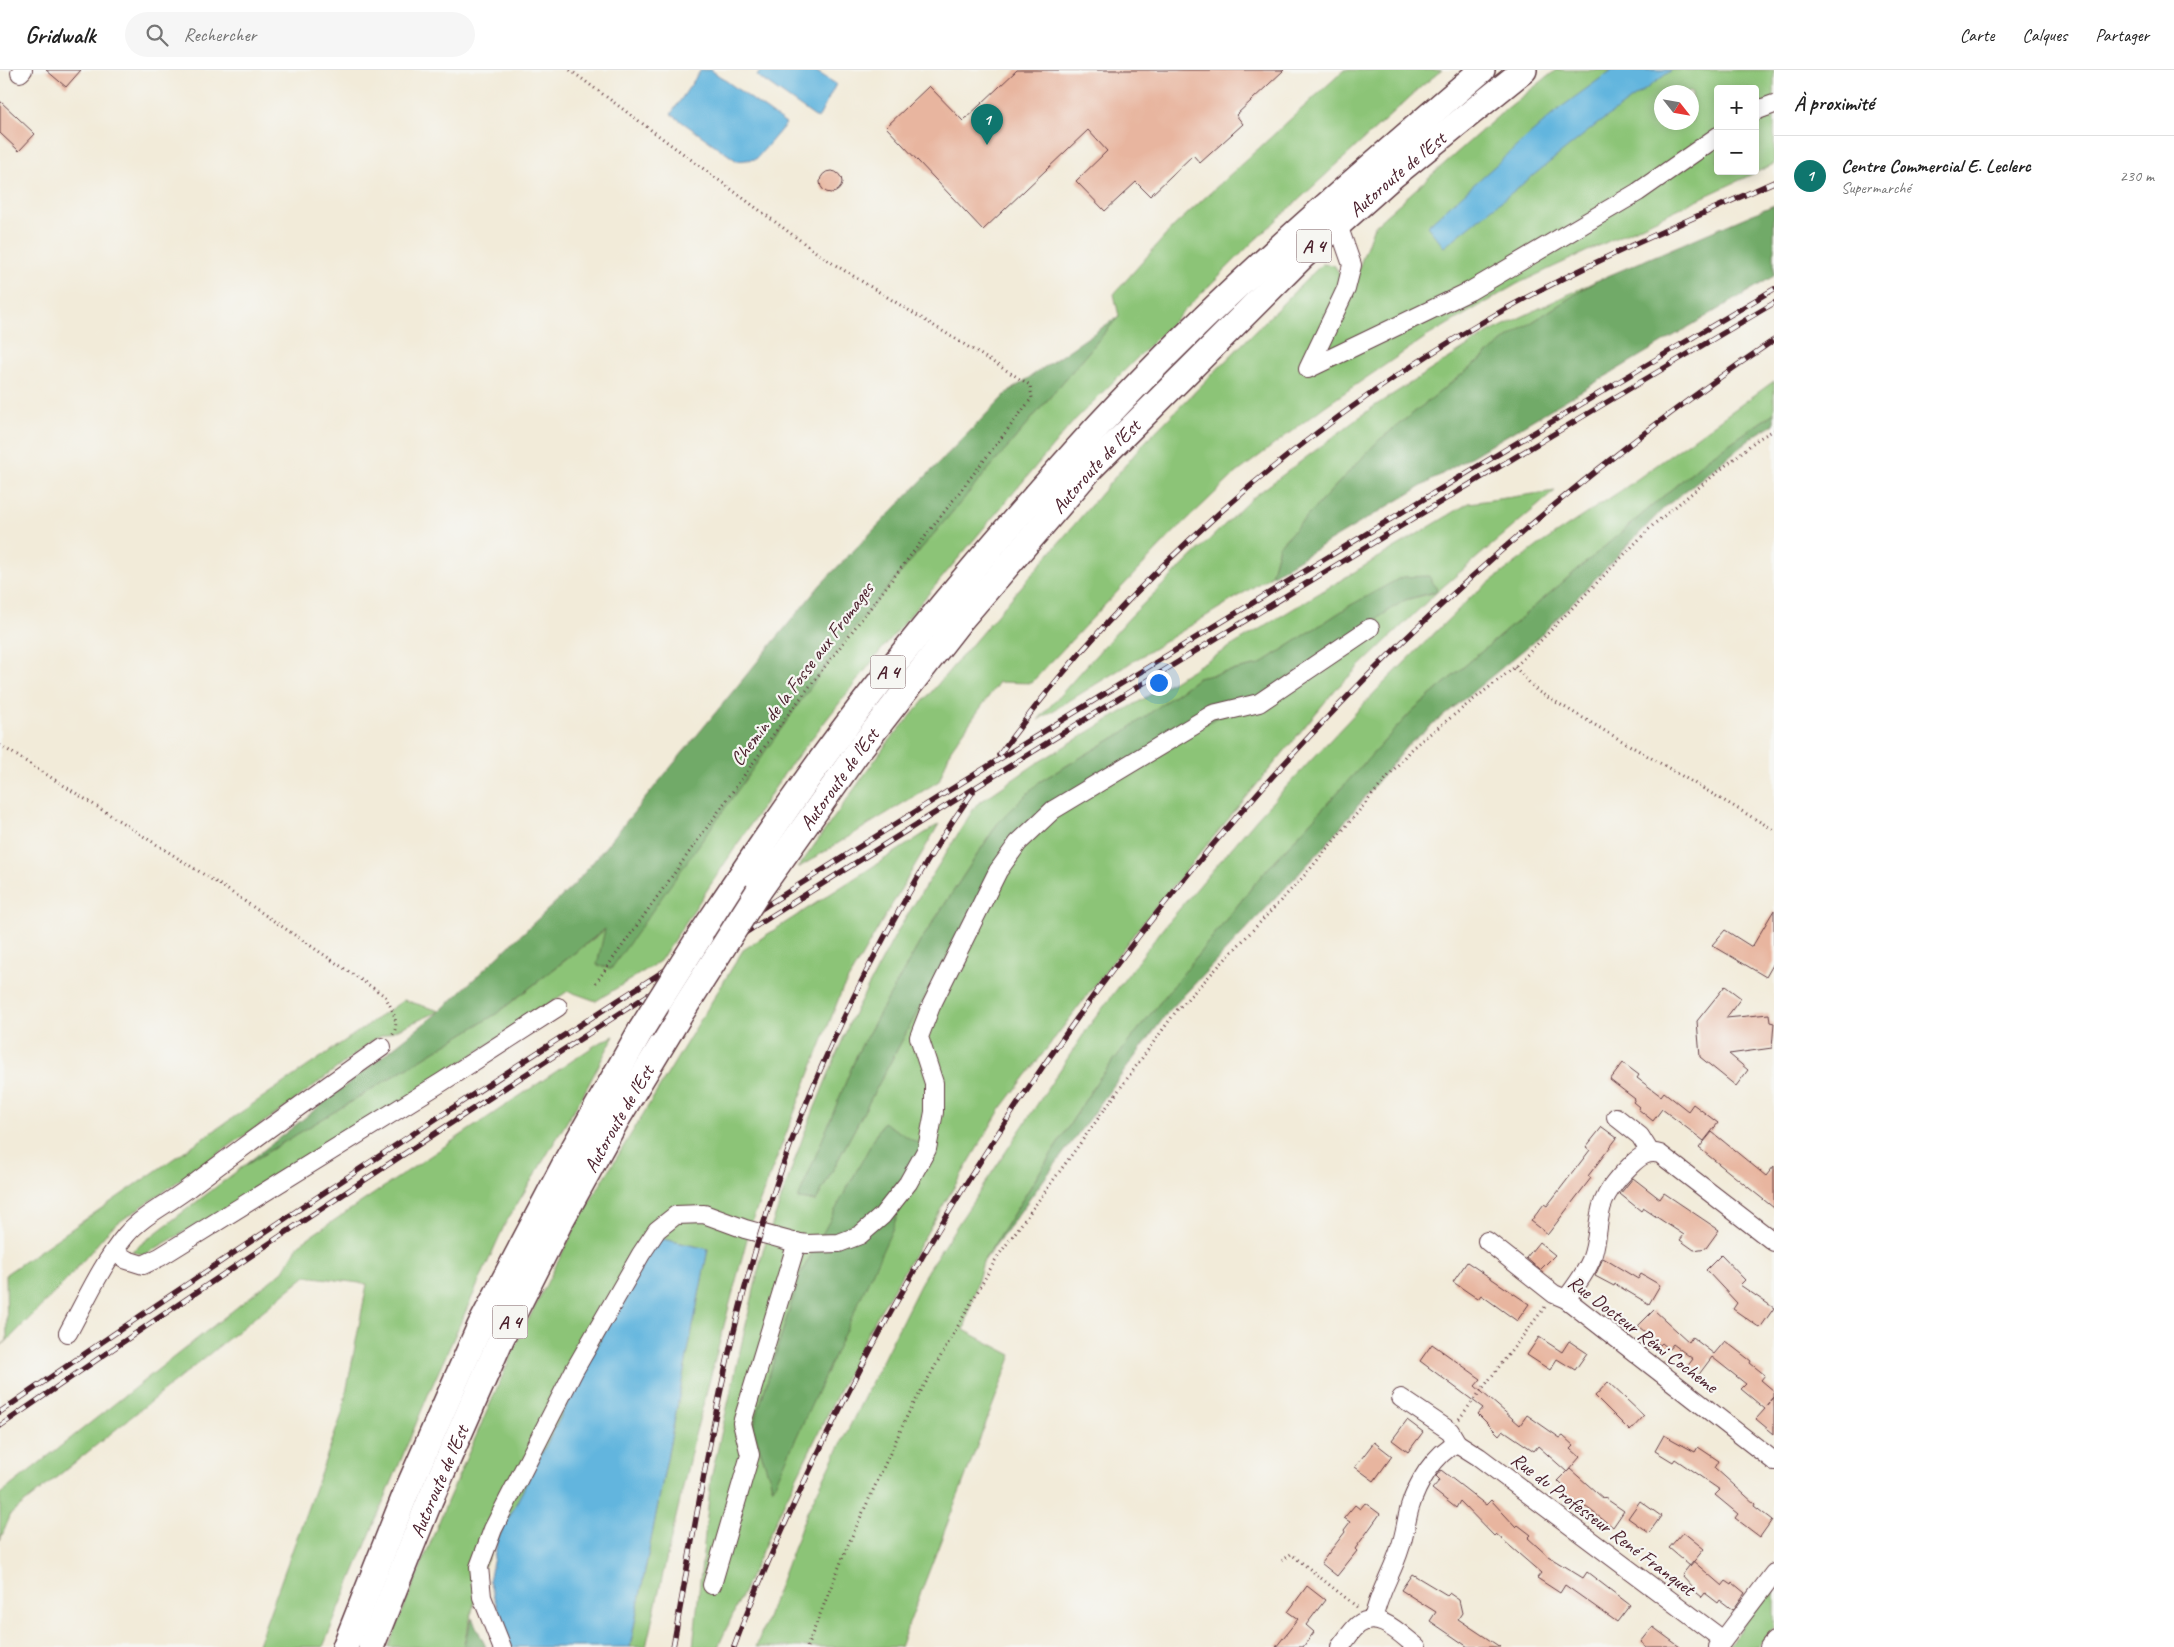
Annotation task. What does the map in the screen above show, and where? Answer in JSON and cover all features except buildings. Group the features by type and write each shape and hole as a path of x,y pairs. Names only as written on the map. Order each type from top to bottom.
{"highway":[{"name":"Autoroute de l’Est","path":"345,1647 406,1493 480,1326 567,1160 642,1030 700,936 787,808 873,692 967,576 1079,446 1185,337 1271,254 1322,207 1482,70"},
{"name":"Autoroute de l’Est","path":"371,1647 430,1500 502,1337 564,1215 617,1120 681,1013 758,892 859,750 959,622 1093,466 1302,257 1394,175 1524,70"}],"street":[{"path":"1759,110 1774,104"},
{"path":"1338,225 1352,265 1346,289 1308,369 1470,292 1638,192 1714,139"},
{"path":"502,1647 482,1597 479,1567 493,1528 576,1369 640,1254 657,1230 676,1215 704,1214 745,1229 797,1242 839,1243 860,1234 882,1216 908,1183 927,1149 934,1112 934,1084 919,1037 931,1006 998,872 1018,843 1053,810 1061,805 1213,714 1259,704 1370,628"},
{"path":"114,1252 127,1260 143,1265 160,1257 425,1093 558,1007"},
{"path":"68,1333 114,1252 126,1234 140,1221 182,1193 266,1129 382,1047"},
{"path":"1616,1117 1644,1141 1650,1152"},
{"path":"1560,1297 1590,1260 1594,1249 1600,1213 1606,1196 1622,1174 1636,1160 1650,1152 1660,1154 1774,1242"},
{"name":"Rue Docteur Rémi Cocheme","path":"1487,1240 1774,1461"},
{"path":"712,1585 750,1455 742,1423 797,1242"},
{"name":"Rue du Professeur René Franquet","path":"1401,1398 1479,1456 1720,1644"},
{"path":"1373,1620 1383,1585 1400,1549 1415,1494 1453,1437"},
{"path":"1720,1644 1774,1573"},
{"path":"1340,1647 1358,1625 1373,1620 1388,1626 1417,1647"},
{"path":"1769,1647 1774,1641"}],"path":[{"name":"Chemin de la Fosse aux Fromages","path":"570,70 824,258 1030,385 1032,398 783,721 595,984"},
{"path":"807,1647 847,1547 908,1414 1002,1251 1177,1010 1305,875 1412,748 1515,667 1653,525 1758,439 1774,430"},
{"path":"1515,667 1536,691 1774,830"},
{"path":"0,745 225,888 385,996 396,1016 395,1032 382,1047"},
{"path":"1453,1437 1560,1297"},
{"path":"1282,1561 1290,1554 1373,1620"}],"green space":[{"path":"1344,70 1442,70 1422,86 1254,241 1073,422 882,649 786,771 660,961 596,1001 568,991 358,1132 144,1255 132,1251 241,1168 496,1014 606,929 847,636 1119,316 1114,294 1173,227"},
{"path":"1556,70 1774,70 1774,164 1759,171 1759,85 1714,85 1714,175 1750,175 1517,284 1426,337 1325,406 1234,475 1172,534 1031,683 999,682 951,749 939,781 798,868 885,746 1145,442 1322,264 1334,265 1345,282 1359,268 1374,226 1505,110"},
{"path":"1774,205 1774,276 1271,576 1279,546 1378,441 1509,337 1596,281"},
{"path":"1596,281 1509,337 1378,441 1279,546 1271,576 1038,720 1131,616 1251,499 1373,407 1490,332"},
{"path":"1119,316 847,636 611,969 597,965 605,929 496,1014 241,1168 440,1011 575,884 821,584 1008,392"},
{"path":"1774,381 1774,413 1707,459 1412,711 1261,876 1098,1080 983,1262 964,1330 1012,1355 900,1647 756,1647 807,1512 927,1271 1089,1026 1164,927 1258,817 1377,690 1474,594 1539,545 1622,490"},
{"path":"1774,413 1774,424 1757,434 1665,507 1538,638 1407,746 1324,847 1168,1012 983,1262 1098,1080 1261,876 1412,711 1707,459"},
{"path":"1555,491 1437,592 1335,690 1140,926 1000,1110 869,1330 783,1505 718,1647 693,1647 711,1478 763,1250 804,1134 851,1019 898,930 976,805 1037,763 1469,503","holes":["1437,592 1405,600 1260,696 1051,802 1010,839 816,1201 799,1199 858,1052 920,942 998,823 1039,782 1124,732 1198,678 1259,665 1351,605","800,1275 773,1488 753,1428"]},
{"path":"1429,576 1438,591 1405,600 1260,696 1051,802 1010,839 816,1201 798,1199 858,1052 920,942 998,823 1039,782 1124,732 1198,678 1259,665 1351,605 1402,577"},
{"path":"939,824 842,990 751,1224 695,1435 646,1647 630,1647 708,1249 654,1237 483,1568 463,1647 388,1647 447,1502 520,1336 580,1218 743,950"},
{"path":"404,1000 440,1011 375,1039 286,1107 112,1227 63,1284 7,1341 6,1274"},
{"path":"614,1036 583,1095 505,1224 428,1395 323,1647 257,1647 342,1414 367,1284 306,1276 11,1514 0,1540 0,1494 283,1271 299,1244 597,1044"},
{"path":"883,1122 922,1146 892,1230 773,1488 753,1428 800,1275"},
{"path":"1774,1585 1774,1627 1758,1647 1727,1647"},
{"path":"472,1618 486,1647 463,1647"}],"water":[{"path":"701,70 711,70 786,124 756,159 737,161 671,114"},
{"path":"761,70 814,70 836,84 818,119 757,76"},
{"path":"1612,70 1672,70 1596,125 1444,247 1427,226 1560,108"},
{"path":"653,1237 708,1249 630,1647 510,1647 489,1581 498,1539"}],"railway":[{"path":"999,755 1049,690 1103,628 1160,569 1220,512 1283,459 1349,409 1416,363 1486,320 1556,282 1628,247 1774,182"},
{"path":"0,1412 217,1264 436,1119 656,976 877,836 1324,560 1774,289"},
{"path":"0,1426 217,1278 436,1133 877,849 1324,573 1774,303"},
{"path":"734,1647 781,1532 835,1419 873,1345 958,1197 1051,1055 1153,918 1262,788 1380,664 1504,548 1636,440 1774,340"},
{"path":"673,1647 726,1366 749,1273 778,1179 813,1086 876,952 917,879 973,792"}],"place":[{"name":"Centre Commercial E. Leclerc","path":"987,145"}]}
